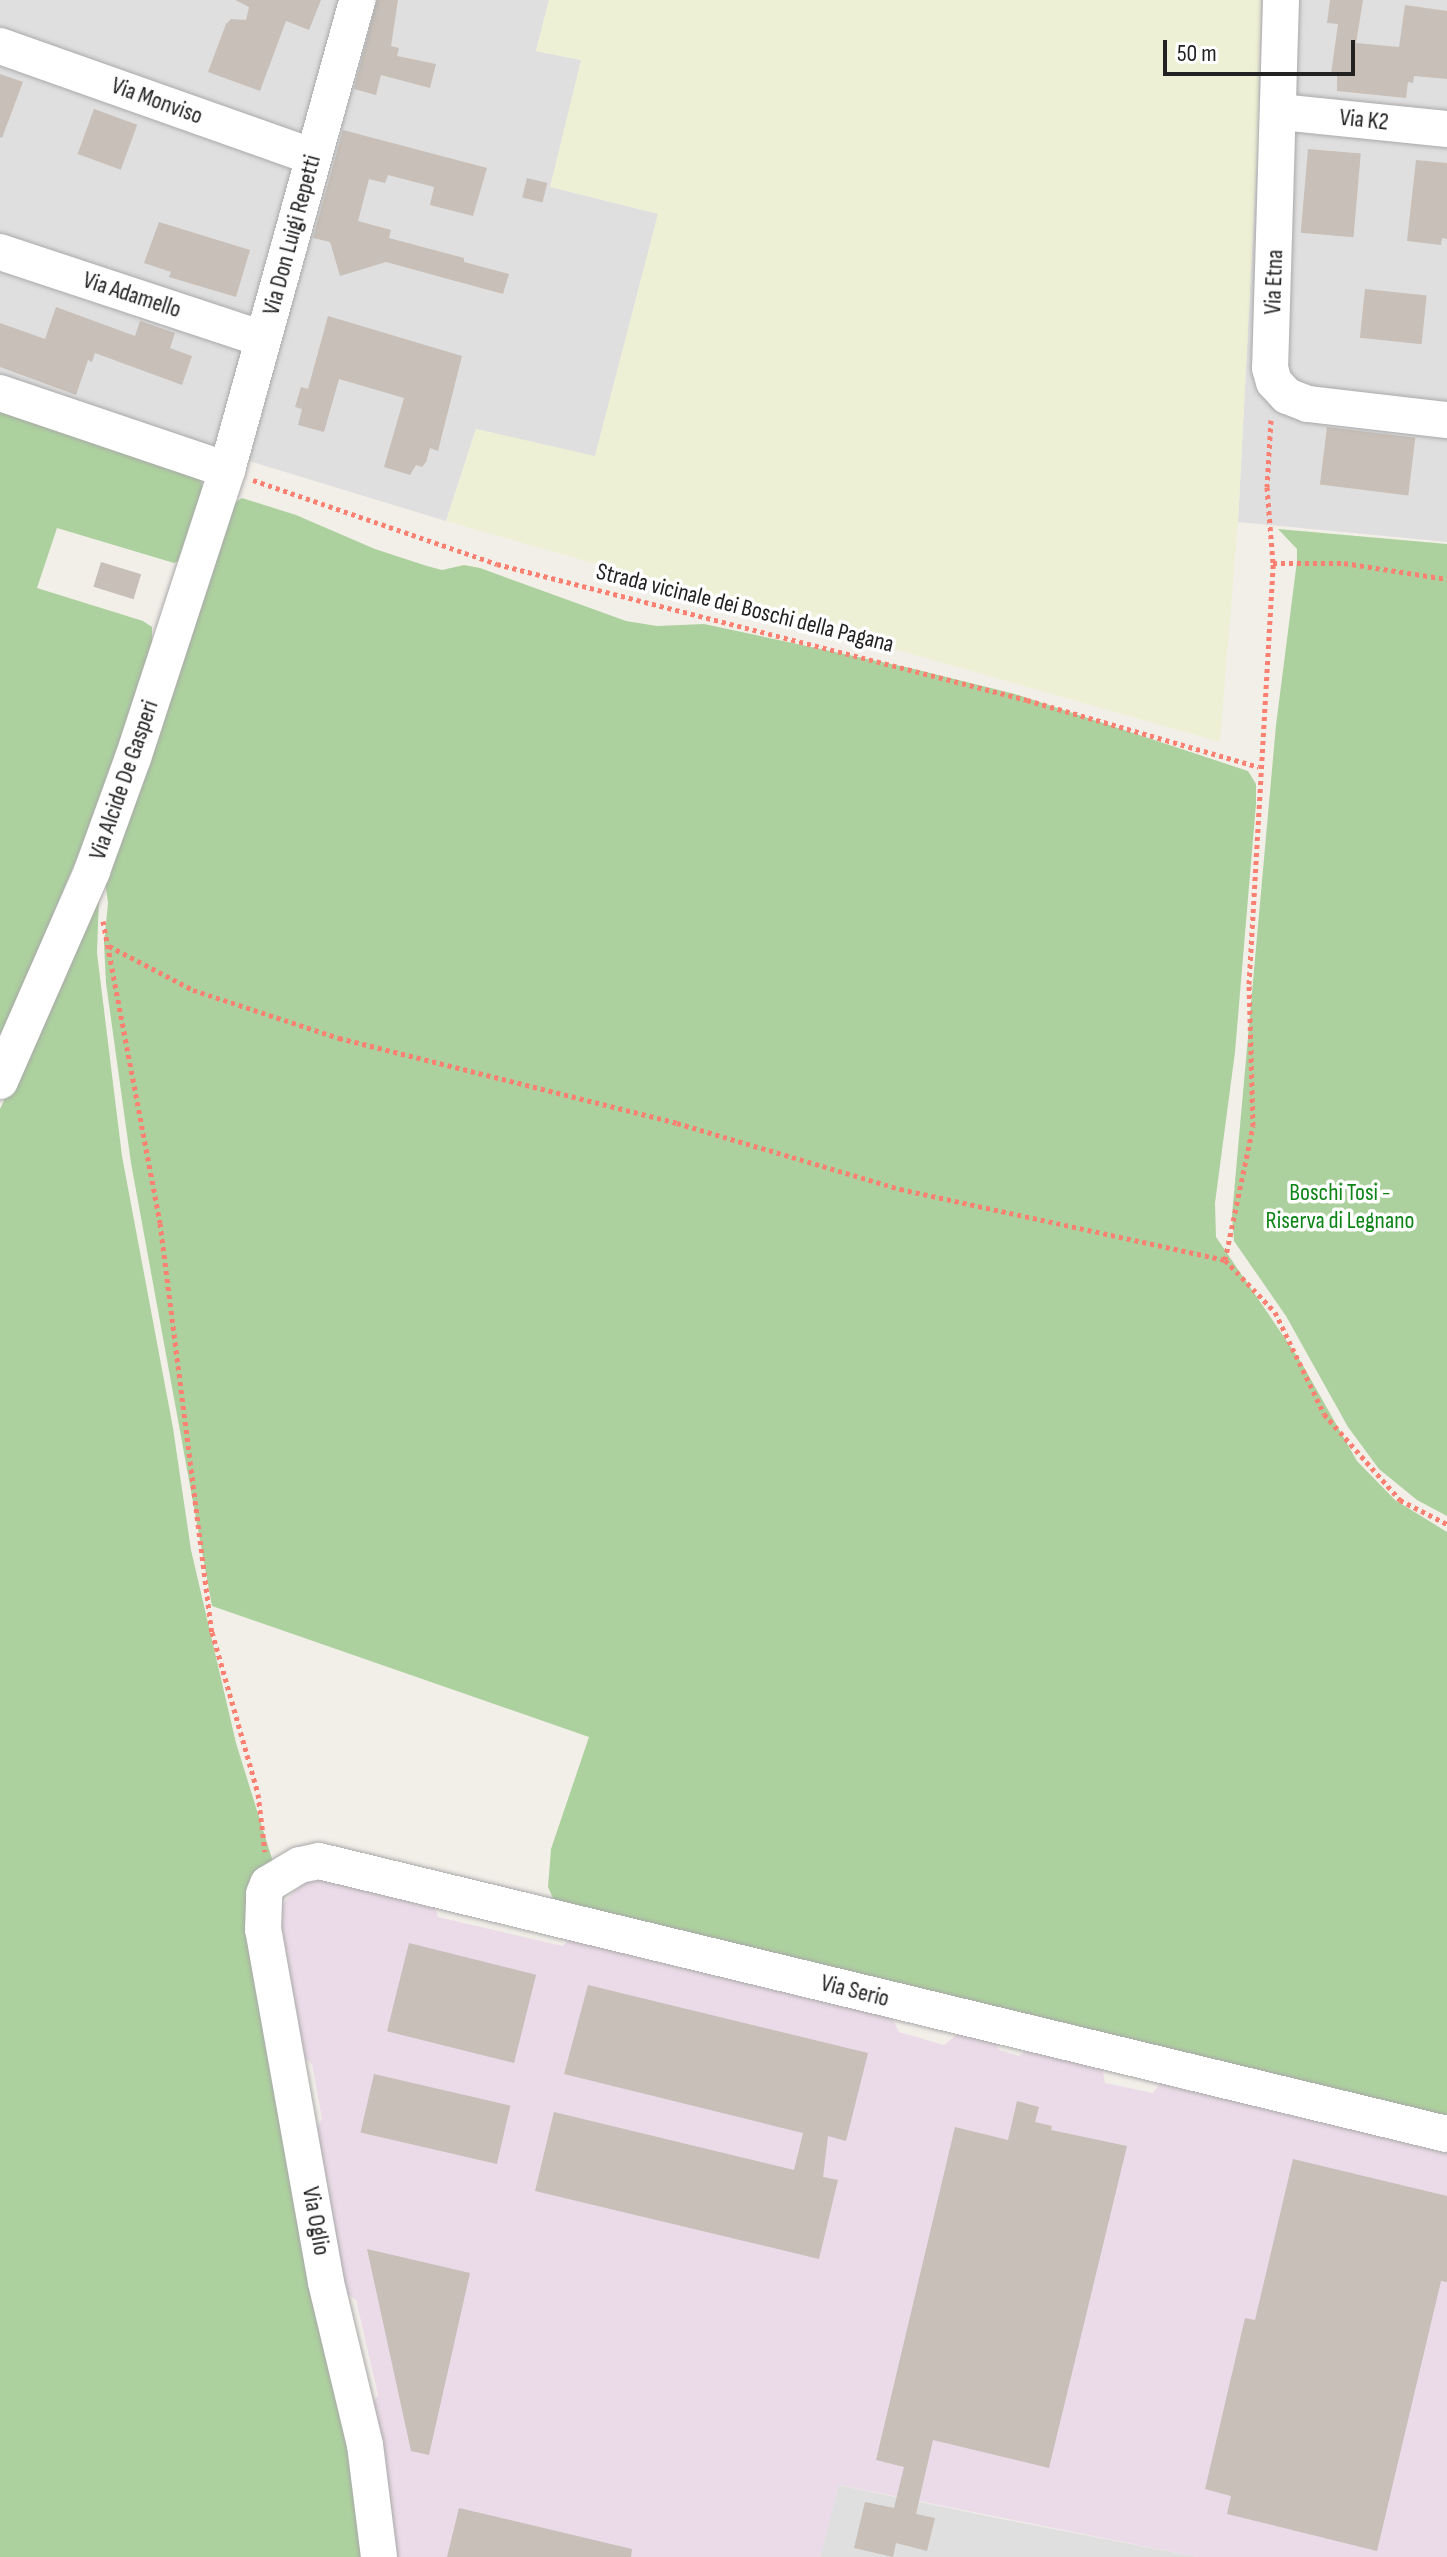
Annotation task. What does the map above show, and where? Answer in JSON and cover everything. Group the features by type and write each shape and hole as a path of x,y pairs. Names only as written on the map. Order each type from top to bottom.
{"street":[{"name":"Via Don Luigi Repetti","path":"227,470 357,0"},
{"name":"Via Etna","path":"1274,382 1270,368 1281,0"},
{"name":"Via Monviso","path":"0,46 313,157"},
{"name":"Via K2","path":"1280,112 1447,129"},
{"name":"Via Adamello","path":"0,252 263,339"},
{"path":"1274,382 1287,396 1308,404 1447,420"},
{"path":"0,393 227,470"},
{"name":"Via Alcide De Gasperi","path":"0,1081 97,856 133,758 227,470"},
{"name":"Via Serio","path":"268,1884 287,1871 319,1861 1447,2134"},
{"name":"Via Oglio","path":"268,1884 262,1911 266,1957 326,2282 365,2445 379,2557"}],"path":[{"path":"1225,1260 1253,1126 1249,984 1259,767 1272,634 1273,563 1267,487 1274,382"},
{"name":"Strada vicinale dei Boschi della Pagana","path":"227,470 497,564 1012,696 1259,767"},
{"path":"1273,563 1344,563 1447,579"},
{"path":"268,1884 258,1794 212,1632 160,1223 109,946 193,990 339,1038 677,1123 900,1189 1225,1260 1275,1312 1324,1414 1400,1500 1447,1524"}],"shaded area":[{"path":"0,0 549,0 536,51 581,60 658,214 595,457 476,429 446,521 249,461 212,462 0,390"},
{"path":"1261,0 1447,0 1447,542 1238,522 1258,135"},
{"path":"310,1875 434,1905 438,1917 563,1946 570,1938 891,2016 899,2032 944,2045 959,2033 994,2041 999,2050 1019,2056 1028,2049 1102,2067 1105,2083 1153,2093 1162,2081 1447,2149 1447,2557 1198,2557 839,2485 820,2557 392,2557 370,2406 378,2395 356,2300 343,2291 313,2132 322,2119 312,2064 300,2055 278,1909"},
{"path":"838,2485 997,2518 1198,2557 820,2557"}],"green space":[{"path":"549,0 1261,0 1258,135 1238,522 1220,742 446,521 476,429 595,456 658,214 550,187 581,60 536,51"},
{"path":"0,402 200,479 206,496 183,560 174,563 57,528 37,588 143,621 152,627 152,645 93,820 0,1040"},
{"path":"242,498 296,515 375,549 427,566 442,570 464,565 480,568 626,621 657,626 704,624 910,668 1015,694 1248,771 1256,784 1256,804 1235,1052 1215,1203 1216,1237 1301,1362 1357,1461 1395,1500 1447,1532 1447,2126 554,1900 548,1887 551,1849 589,1737 212,1606 131,1163 106,983 104,943 108,903 105,881 233,504"},
{"name":"Boschi Tosi - Riserva di Legnano","path":"1278,529 1447,544 1447,1516 1417,1500 1379,1469 1348,1427 1286,1316 1234,1241 1232,1215 1276,725 1297,561 1297,549"},
{"path":"99,897 97,953 122,1156 173,1428 191,1550 236,1743 273,1862 330,2367 371,2557 0,2557 0,1109"}],"building":[{"path":"235,0 321,0 309,30 286,21 260,91 208,72 226,24 231,19 246,20 249,7"},
{"path":"377,0 398,0 391,46 399,48 397,56 436,64 430,88 381,75 376,95 354,89"},
{"path":"1330,0 1363,0 1356,43 1399,47 1405,5 1447,11 1447,79 1414,76 1413,83 1408,82 1406,98 1337,91 1337,76 1331,74 1338,24 1327,23"},
{"path":"0,74 23,82 2,138 0,137"},
{"path":"94,109 137,125 121,170 78,154"},
{"path":"343,130 487,168 473,216 430,205 434,187 388,175 385,183 369,179 358,221 391,230 389,238 509,274 503,294 386,262 340,276 330,242 313,238"},
{"path":"1308,149 1361,154 1353,237 1301,233"},
{"path":"1416,160 1447,163 1447,239 1442,238 1441,245 1407,241"},
{"path":"527,178 547,183 543,202 522,197"},
{"path":"159,222 250,250 236,297 169,277 171,272 144,263"},
{"path":"1365,289 1427,295 1422,344 1360,338"},
{"path":"56,307 135,336 140,321 175,333 170,348 192,356 182,385 95,353 92,362 88,360 76,395 0,367 0,323 45,339"},
{"path":"328,316 462,356 438,451 430,448 426,462 422,467 416,465 410,475 384,467 404,398 339,379 324,432 298,425 302,409 295,407 301,387 308,389"},
{"path":"1327,427 1415,438 1408,495 1320,485"},
{"path":"101,562 141,574 134,599 93,587"},
{"path":"409,1943 536,1975 514,2063 387,2031"},
{"path":"588,1985 868,2053 846,2141 828,2136 823,2177 838,2180 819,2259 535,2191 554,2112 794,2170 803,2133 564,2074"},
{"path":"374,2074 510,2105 497,2164 361,2132"},
{"path":"1017,2101 1039,2107 1035,2122 1052,2126 1051,2130 1127,2146 1049,2468 933,2440 916,2514 935,2518 927,2551 896,2543 893,2557 854,2548 865,2502 894,2508 904,2467 876,2460 955,2127 1008,2140"},
{"path":"1293,2159 1447,2196 1447,2282 1441,2281 1377,2551 1227,2514 1231,2496 1205,2489 1245,2318 1255,2320"},
{"path":"367,2249 470,2273 429,2455 411,2451"},
{"path":"459,2508 632,2549 631,2557 447,2557"}]}
